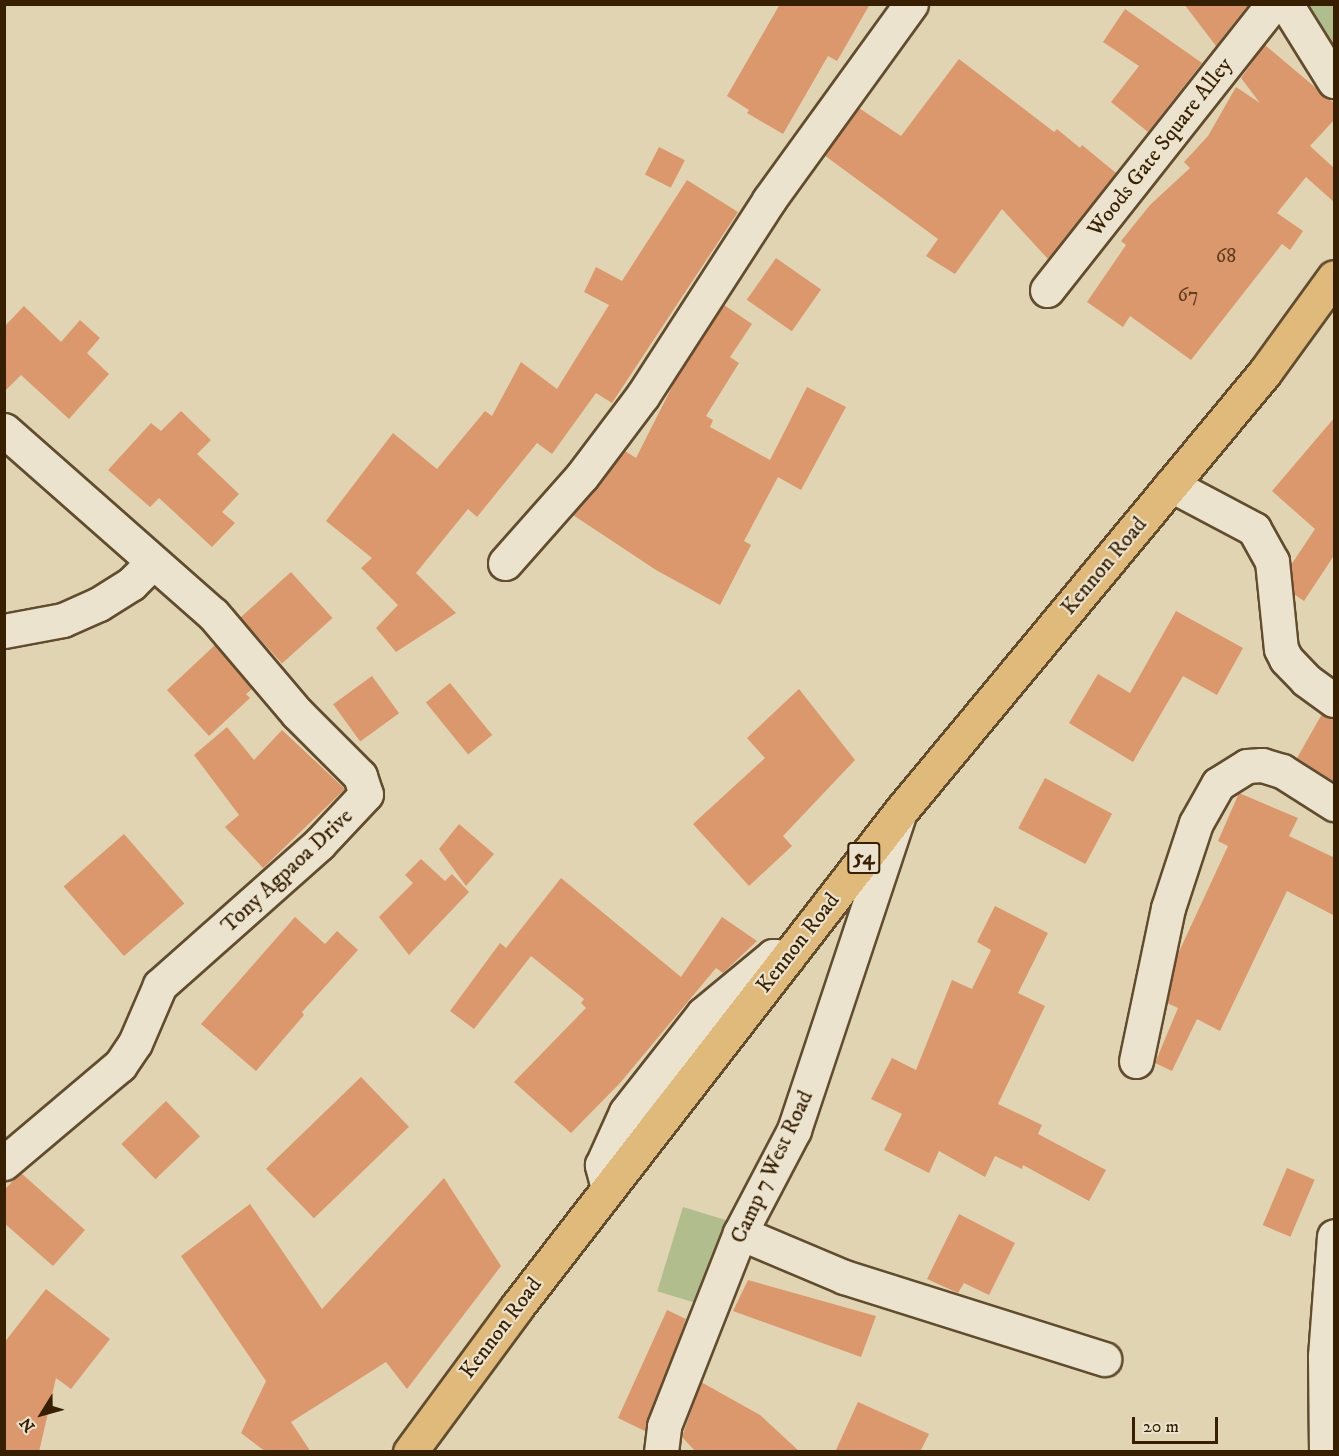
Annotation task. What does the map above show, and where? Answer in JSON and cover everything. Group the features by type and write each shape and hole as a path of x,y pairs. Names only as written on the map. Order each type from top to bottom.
{"highway":[{"name":"Kennon Road","path":"416,1447 608,1188 900,812 1265,372 1335,277"}],"street":[{"path":"505,563 582,476 643,395 769,200 911,4"},
{"name":"Woods Gate Square Alley","path":"1047,290 1273,4"},
{"path":"1286,4 1335,81"},
{"name":"Tony Agpaoa Drive","path":"4,430 213,614 297,713 360,776 366,794 349,817 160,985 135,1043 120,1065 4,1163"},
{"path":"1171,485 1254,529 1272,561 1286,659 1306,680 1335,700"},
{"path":"4,631 63,620 99,604 131,584 153,562"},
{"path":"1136,1061 1168,908 1196,824 1218,784 1247,766 1262,765 1282,771 1335,804"},
{"name":"Camp 7 West Road","path":"666,1448 664,1426 740,1233 794,1130 900,812"},
{"path":"740,1233 844,1277 1104,1359"},
{"path":"1326,1452 1325,1356 1335,1236"}],"green space":[{"path":"1306,5 1334,5 1334,46"},
{"path":"683,1207 729,1221 703,1305 657,1291"}],"building":[{"path":"780,4 870,4 837,61 828,56 783,134 747,113 749,110 727,96"},
{"path":"1184,4 1249,4 1216,46"},
{"path":"1125,9 1202,63 1148,132 1111,102 1139,66 1103,42"},
{"path":"1265,45 1335,104 1335,119 1310,146 1335,169 1335,203 1306,177 1277,213 1303,231 1290,250 1282,244 1191,360 1130,316 1123,327 1087,302 1126,245 1121,241 1150,205 1190,168 1184,162 1208,136 1236,87 1260,103 1241,78"},
{"path":"959,59 1054,132 1057,129 1080,148 1082,145 1116,173 1048,259 1002,209 955,274 926,256 938,239 824,155 859,108 901,136"},
{"path":"659,147 685,160 671,188 645,175"},
{"path":"687,180 738,212 612,403 596,393 552,454 537,443 477,517 468,509 416,573 456,613 396,652 376,628 398,605 361,568 372,558 326,521 393,433 437,469 485,411 492,416 521,362 557,389 609,305 584,292 596,267 622,281"},
{"path":"776,258 821,290 792,331 747,300"},
{"path":"724,305 752,324 730,357 739,363 706,416 713,420 710,427 770,460 807,387 846,407 801,490 778,477 744,541 751,545 720,605 656,570 573,515 625,451 636,458 676,379"},
{"path":"24,306 61,342 80,320 100,338 87,353 109,374 69,419 21,375 4,392 4,327"},
{"path":"181,411 211,440 197,454 239,494 222,512 235,523 212,547 159,498 150,507 108,470 151,423 161,431"},
{"path":"1335,417 1335,554 1304,601 1294,594 1291,565 1315,529 1272,491"},
{"path":"291,572 332,618 282,664 240,618"},
{"path":"1176,611 1243,648 1217,695 1183,676 1133,762 1069,723 1098,674 1130,693"},
{"path":"215,645 252,689 246,694 250,698 209,736 167,690"},
{"path":"372,676 399,713 360,741 333,704"},
{"path":"450,683 492,735 468,755 426,703"},
{"path":"799,689 855,760 783,836 792,846 749,886 693,824 765,758 747,738"},
{"path":"1322,714 1335,718 1335,782 1297,758"},
{"path":"227,727 254,760 282,730 345,789 263,868 225,827 239,815 194,755"},
{"path":"1045,778 1112,814 1085,864 1018,828"},
{"path":"1239,793 1298,818 1289,836 1335,858 1335,916 1287,891 1220,1031 1197,1019 1172,1071 1155,1063 1178,1008 1167,1003 1177,956 1228,846 1218,841"},
{"path":"459,824 494,854 466,886 439,849"},
{"path":"124,834 184,903 124,956 64,886"},
{"path":"421,859 445,881 452,874 469,892 409,955 379,917 413,883 405,875"},
{"path":"561,878 681,977 722,917 757,941 723,973 716,968 620,1083 571,1133 514,1082 586,1008 581,1003 584,999 531,956 474,1029 450,1011 500,943 506,948"},
{"path":"995,906 1048,933 1018,993 1045,1006 998,1104 1042,1125 1038,1134 1106,1170 1089,1201 1023,1165 1022,1169 995,1156 985,1177 939,1151 929,1173 884,1150 902,1114 871,1099 892,1058 916,1070 952,980 972,989 991,950 977,942"},
{"path":"295,917 325,944 337,931 358,950 302,1012 304,1015 256,1071 201,1024"},
{"path":"361,1077 409,1127 314,1218 266,1169"},
{"path":"166,1101 200,1136 155,1179 121,1144"},
{"path":"1287,1168 1315,1180 1290,1237 1263,1225"},
{"path":"21,1173 85,1230 53,1266 4,1223 4,1190"},
{"path":"444,1178 501,1266 407,1389 386,1362 291,1422 311,1452 266,1452 241,1433 266,1381 181,1256 250,1204 322,1309"},
{"path":"959,1214 1015,1243 989,1295 964,1283 958,1293 927,1279"},
{"path":"748,1280 876,1316 861,1357 733,1311"},
{"path":"46,1289 110,1339 71,1389 56,1378 39,1452 4,1452 4,1343"},
{"path":"667,1310 686,1319 645,1431 618,1418"},
{"path":"701,1382 760,1415 800,1452 696,1452 682,1437"},
{"path":"858,1402 929,1434 920,1452 835,1452"}]}
